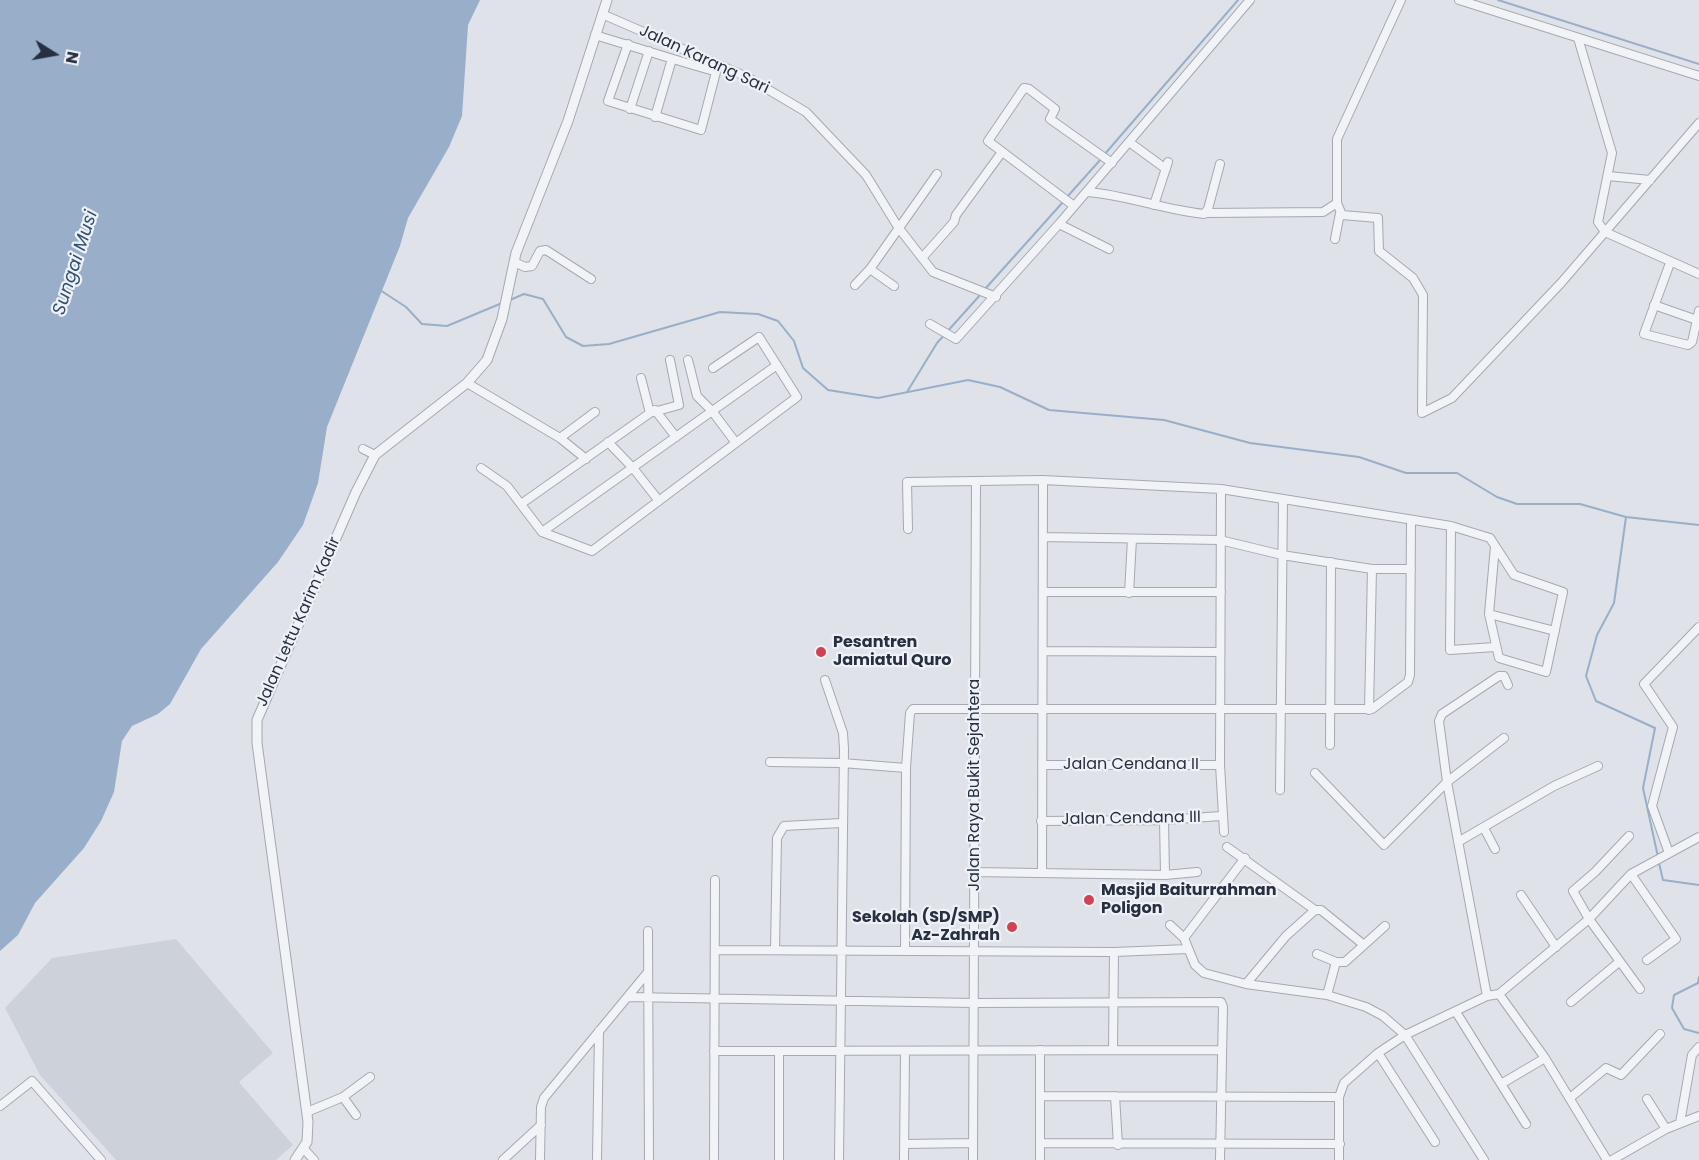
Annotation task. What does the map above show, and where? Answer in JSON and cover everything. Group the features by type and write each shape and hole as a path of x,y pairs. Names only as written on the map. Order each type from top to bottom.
{"street":[{"name":"Jalan Lettu Karim Kadir","path":"304,1149 308,1135 307,1112 256,726 259,711 356,492 375,455 467,383 487,360 502,319 510,273 568,121 607,0"},
{"path":"930,324 956,339 992,296 1059,224 1072,205 1087,192 1109,161 1129,142 1250,0"},
{"path":"1335,239 1340,213 1337,203 1337,139 1401,0"},
{"path":"1459,0 1699,76"},
{"name":"Jalan Karang Sari","path":"602,14 747,77 806,112 866,175 898,227 936,275 992,296"},
{"path":"595,35 628,44 716,74 702,129 610,104 608,99 628,44"},
{"path":"1578,38 1612,153 1598,222 1605,232 1699,274"},
{"path":"630,110 649,51"},
{"path":"655,117 672,59"},
{"path":"1072,205 987,139 1024,88 1029,89 1056,111 1050,119 1109,161"},
{"path":"1340,213 1378,218 1378,249 1413,278 1423,295 1422,413 1452,398 1561,283 1699,123"},
{"path":"1129,142 1167,166 1154,205"},
{"path":"922,258 954,222 956,215 1002,152"},
{"path":"1206,213 1220,164"},
{"path":"855,285 870,268 937,174"},
{"path":"1608,176 1650,180"},
{"path":"1087,192 1110,194 1177,211 1206,213 1323,212 1337,203"},
{"path":"1059,224 1109,249"},
{"path":"514,262 525,267 532,266 540,251 546,250 591,279"},
{"path":"1670,263 1644,331 1646,335 1688,345 1692,342 1699,311"},
{"path":"870,268 894,286"},
{"path":"1654,305 1697,320"},
{"path":"482,468 503,481 542,532 591,551 797,397 762,339 757,337 713,368"},
{"path":"521,504 652,411 680,404 670,360"},
{"path":"688,360 696,395 712,411 736,443"},
{"path":"542,532 777,365"},
{"path":"641,378 652,411 676,437"},
{"path":"467,383 560,438 586,459"},
{"path":"560,438 595,412"},
{"path":"608,442 633,468 658,501"},
{"path":"363,449 375,455"},
{"path":"1042,872 1043,480"},
{"path":"908,529 907,482 976,483 1043,480 1221,489 1451,526 1484,535 1495,546 1514,575 1563,592 1546,672 1502,660 1495,647 1489,614 1495,546"},
{"name":"Jalan Raya Bukit Sejahtera","path":"973,1160 976,483"},
{"path":"1221,489 1220,765 1221,816 1224,832"},
{"path":"1280,790 1283,499"},
{"path":"905,951 906,768 910,714 913,709 1369,710 1376,708 1409,679 1411,520"},
{"path":"1451,526 1450,650 1495,647"},
{"path":"1044,537 1220,540 1282,555 1372,569 1411,569"},
{"path":"1128,593 1132,539"},
{"path":"1329,745 1331,562"},
{"path":"1369,710 1372,569"},
{"path":"1043,592 1221,592"},
{"path":"1489,614 1555,631"},
{"path":"1666,854 1652,806 1673,727 1644,684 1699,627"},
{"path":"1043,651 1221,652"},
{"path":"1487,996 1447,782 1440,718 1499,676 1504,676 1508,685"},
{"path":"825,680 843,733 839,1160"},
{"path":"1315,773 1384,845 1447,782 1504,738"},
{"path":"770,762 842,762 906,768"},
{"name":"Jalan Cendana II","path":"1042,765 1220,765"},
{"path":"1458,842 1554,786 1598,766"},
{"name":"Jalan Cendana III","path":"1041,821 1164,820 1221,816"},
{"path":"1164,820 1165,874"},
{"path":"775,950 779,830 784,826 841,823"},
{"path":"1484,828 1495,849"},
{"path":"1629,836 1595,872 1573,891 1589,919 1640,989"},
{"path":"1340,1160 1339,1097 1344,1083 1378,1053 1405,1035 1487,996 1499,994 1589,919 1631,874 1699,837"},
{"path":"1227,847 1315,910 1322,910 1364,945"},
{"path":"1184,938 1245,858"},
{"path":"975,872 1165,874 1197,872"},
{"path":"1631,874 1676,939 1647,960"},
{"path":"714,1160 715,880"},
{"path":"1521,895 1556,947"},
{"path":"1246,984 1286,936 1315,910"},
{"path":"1170,925 1184,938 1195,965 1204,973 1246,984 1327,995 1366,1006 1383,1016 1405,1035 1484,1160"},
{"path":"1317,954 1336,962 1348,961 1385,926"},
{"path":"648,932 649,1160"},
{"path":"715,950 1114,952 1188,949"},
{"path":"1113,1050 1114,952"},
{"path":"1327,995 1336,962"},
{"path":"1571,1002 1619,962"},
{"path":"540,1160 544,1098 648,972"},
{"path":"1499,994 1545,1058 1607,1160"},
{"path":"628,997 974,1003 1221,1002 1224,1007 1221,1050 1220,1160"},
{"path":"1456,1012 1526,1124"},
{"path":"597,1160 599,1032"},
{"path":"1570,1098 1606,1068 1621,1075 1660,1034"},
{"path":"1680,1123 1692,1055 1699,1047"},
{"path":"1040,1050 1040,1160"},
{"path":"714,1051 1221,1050"},
{"path":"778,1051 779,1160"},
{"path":"904,1160 905,1051"},
{"path":"1378,1053 1435,1142"},
{"path":"1501,1084 1545,1058"},
{"path":"307,1112 343,1097 370,1077"},
{"path":"0,1106 32,1081 101,1160"},
{"path":"1040,1096 1339,1097"},
{"path":"1114,1096 1118,1144"},
{"path":"343,1097 356,1115"},
{"path":"1647,1099 1666,1129"},
{"path":"1612,1160 1666,1129 1699,1116"},
{"path":"503,1160 541,1125"},
{"path":"904,1144 973,1143"},
{"path":"1040,1143 1340,1144"},
{"path":"295,1160 304,1149 314,1160"}],"shaded area":[{"path":"176,939 273,1053 239,1082 293,1145 276,1160 116,1160 40,1075 5,1008 52,958"}],"water":[{"name":"Sungai Musi","path":"0,0 480,0 468,25 462,116 449,147 408,218 400,246 327,427 318,483 303,525 278,562 201,649 170,704 158,714 132,726 122,741 114,792 101,821 84,848 35,903 18,935 0,951"}],"waterway":[{"path":"1104,155 1238,0"},
{"path":"1498,0 1699,64"},
{"path":"1067,197 1101,159"},
{"path":"985,289 1063,202"},
{"path":"380,290 406,307 422,324 447,326 502,303"},
{"path":"510,300 524,294 543,299 566,337 583,346 609,344 720,312 758,314 778,321 794,341 803,368 828,390 878,398 968,380 1000,387 1049,410 1164,420 1250,443 1359,457 1406,473 1457,473 1497,497 1517,504 1580,504 1626,517 1699,525"},
{"path":"907,392 937,343 981,294"},
{"path":"1626,517 1614,603 1597,635 1586,676 1596,701 1655,728 1643,788 1658,857"},
{"path":"1659,863 1663,880 1699,885"},
{"path":"1699,977 1698,983 1674,995 1672,1008 1684,1029 1699,1033"}],"place":[{"name":"Pesantren Jamiatul Quro","path":"821,652"},
{"name":"Masjid Baiturrahman Poligon","path":"1089,900"},
{"name":"Sekolah (SD/SMP) Az-Zahrah","path":"1012,927"}]}
